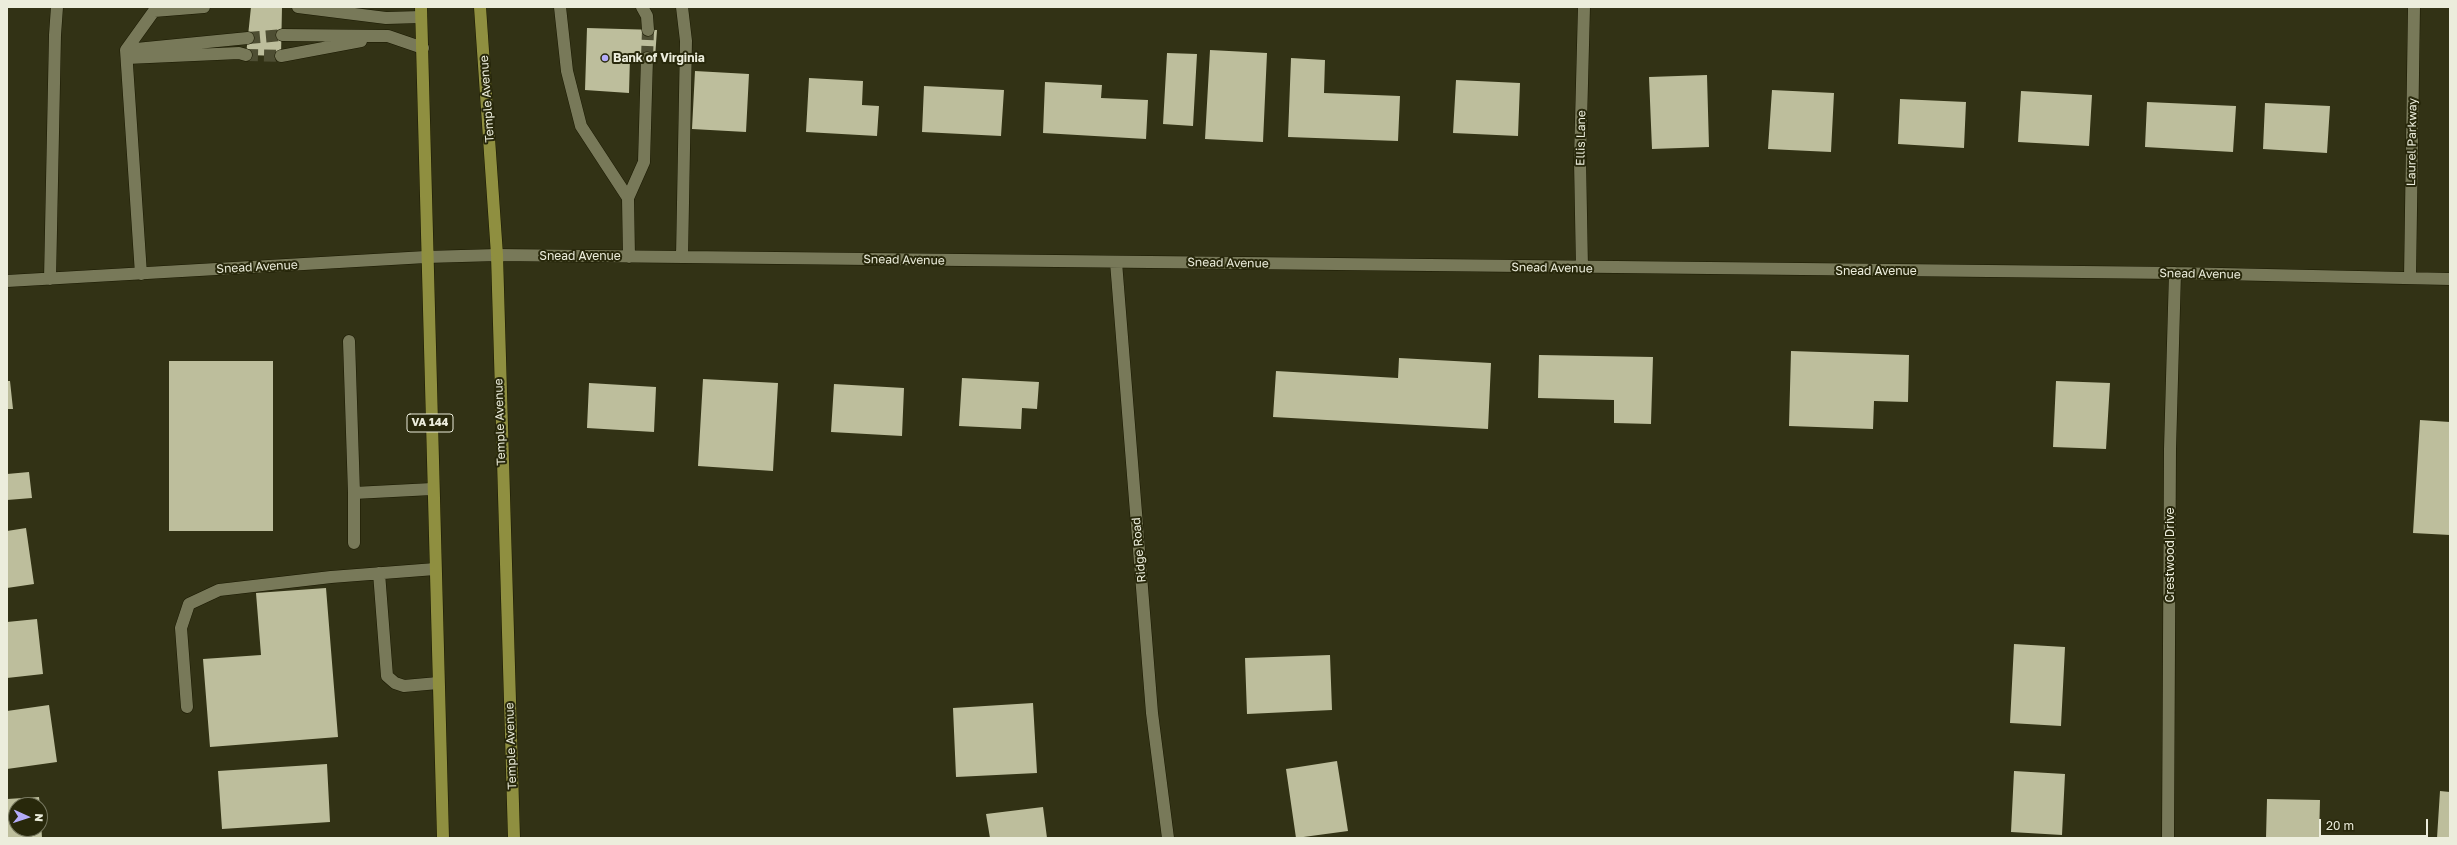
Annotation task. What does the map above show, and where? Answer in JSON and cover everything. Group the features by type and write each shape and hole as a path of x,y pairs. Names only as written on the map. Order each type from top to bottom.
{"main road":[{"name":"Temple Avenue","path":"480,7 497,255 514,838"},
{"name":"VA 144","path":"421,12 432,489 443,838"}],"street":[{"path":"50,279 55,35 57,7"},
{"path":"141,274 126,54 154,11 204,7"},
{"path":"298,7 386,18 421,12"},
{"path":"560,7 567,71 581,126 628,198"},
{"path":"642,7 647,16 648,30"},
{"path":"682,7 686,41 682,257"},
{"name":"Ellis Lane","path":"1582,268 1580,160 1584,7"},
{"name":"Laurel Parkway","path":"2410,278 2414,7"},
{"path":"282,35 388,36 423,48"},
{"path":"281,56 388,36"},
{"path":"126,54 248,38"},
{"path":"126,54 246,55"},
{"path":"629,257 628,198 644,162 647,58"},
{"name":"Snead Avenue","path":"7,281 426,257 497,255 1582,268 2175,273 2450,279"},
{"name":"Ridge Road","path":"1116,262 1152,712 1168,838"},
{"name":"Crestwood Drive","path":"2168,838 2170,449 2175,273"},
{"path":"349,341 354,493 354,543"},
{"path":"354,493 432,489"},
{"path":"187,707 181,628 189,604 219,590 379,573 435,569"},
{"path":"379,573 387,676 404,686 438,683"}],"building":[{"path":"251,7 282,7 281,56 246,55"},
{"path":"587,28 657,30 655,58 630,57 629,93 585,90"},
{"path":"1210,50 1267,53 1263,142 1205,139"},
{"path":"1167,53 1197,54 1193,126 1163,124"},
{"path":"1291,58 1325,60 1324,93 1400,96 1398,141 1288,137"},
{"path":"695,71 749,74 746,132 692,129"},
{"path":"1707,75 1709,147 1652,149 1649,77"},
{"path":"809,78 863,81 862,105 879,106 877,136 806,132"},
{"path":"1456,80 1520,83 1518,136 1453,133"},
{"path":"1045,82 1102,85 1101,98 1148,100 1146,139 1043,133"},
{"path":"924,86 1004,90 1001,136 922,132"},
{"path":"1772,90 1834,93 1831,152 1768,149"},
{"path":"2021,91 2092,95 2089,146 2018,142"},
{"path":"1900,99 1966,102 1964,148 1898,144"},
{"path":"2147,102 2236,106 2233,152 2145,147"},
{"path":"2265,103 2330,106 2327,153 2263,149"},
{"path":"1791,351 1909,355 1908,402 1874,401 1873,429 1789,426"},
{"path":"1539,355 1653,357 1651,424 1614,423 1614,400 1538,398"},
{"path":"1399,358 1491,363 1488,429 1273,417 1276,371 1398,378"},
{"path":"169,361 273,361 273,531 169,531"},
{"path":"962,378 1039,382 1037,409 1022,408 1021,429 959,426"},
{"path":"703,379 778,383 773,471 698,466"},
{"path":"7,381 10,381 13,409 7,409"},
{"path":"2056,381 2110,383 2106,449 2053,447"},
{"path":"589,383 656,387 654,432 587,428"},
{"path":"834,384 904,388 902,436 831,432"},
{"path":"2420,420 2450,422 2450,535 2413,533"},
{"path":"29,472 32,498 7,500 7,474"},
{"path":"26,528 34,584 7,588 7,531"},
{"path":"326,588 338,737 210,747 203,659 261,655 256,593"},
{"path":"37,619 43,674 7,678 7,622"},
{"path":"2014,644 2065,647 2061,726 2010,723"},
{"path":"1330,655 1332,710 1247,714 1245,658"},
{"path":"1033,703 1037,773 956,777 953,708"},
{"path":"49,705 57,762 7,769 7,711"},
{"path":"1337,761 1348,831 1296,838 1286,769"},
{"path":"327,764 330,822 222,829 218,771"},
{"path":"2014,771 2065,774 2062,835 2011,832"},
{"path":"2440,791 2450,792 2450,838 2437,838"},
{"path":"7,799 8,837 42,838 7,838"},
{"path":"2267,799 2320,800 2319,838 2266,838"},
{"path":"1043,807 1047,838 990,838 986,814"}],"tunnel":[{"path":"647,58 648,30"},
{"path":"248,38 282,35"},
{"path":"246,55 281,56"}],"place":[{"name":"Bank of Virginia","path":"605,58"}]}
